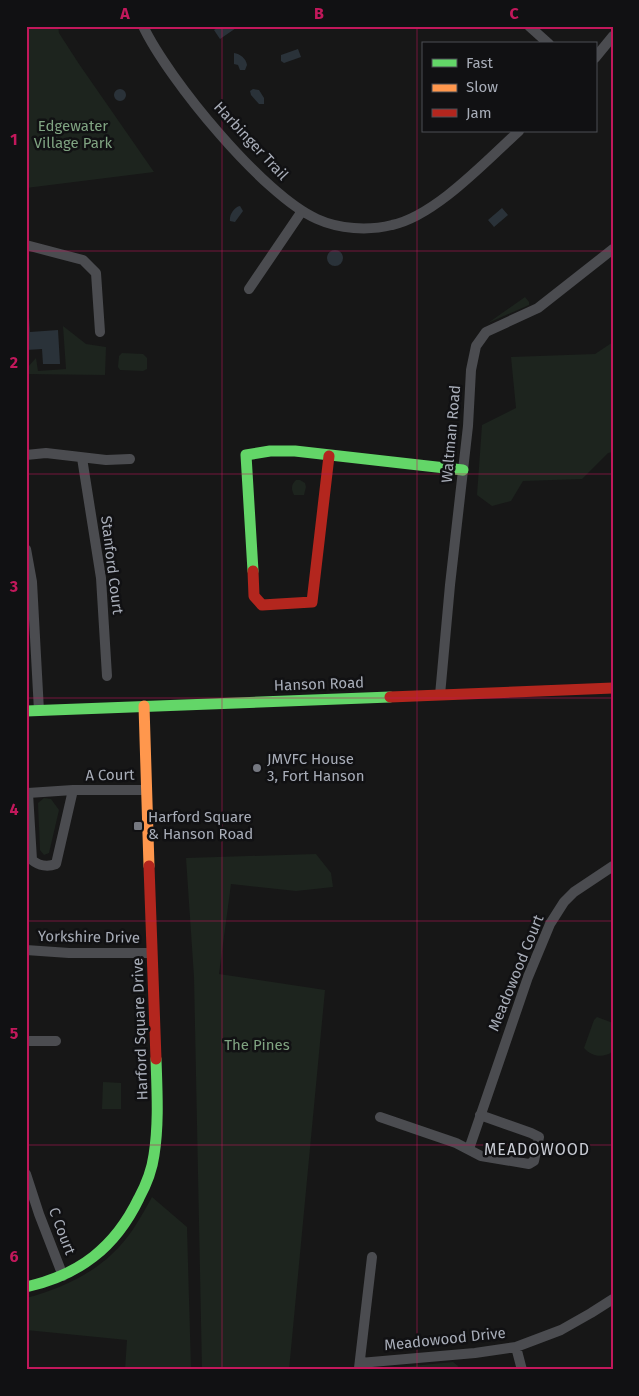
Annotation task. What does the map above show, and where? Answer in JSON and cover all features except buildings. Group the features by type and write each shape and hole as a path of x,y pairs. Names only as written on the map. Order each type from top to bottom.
{"street":[{"name":"Harbinger Trail","path":"144,26 166,63 218,131 266,183 302,211 335,225 375,228 393,225 416,217 444,198 518,132"},
{"path":"529,26 547,42"},
{"path":"596,57 613,36"},
{"path":"248,289 302,211"},
{"path":"26,245 83,260 96,273 100,332"},
{"name":"Waltman Road","path":"440,695 473,356 476,346 486,332 538,308 613,249"},
{"path":"329,456 312,602 262,605 254,596 246,455 259,451 276,450 463,470"},
{"path":"26,455 36,452 106,460 130,459"},
{"name":"Stanford Court","path":"82,458 101,578 107,676"},
{"path":"26,549 32,582 39,711"},
{"name":"Hanson Road","path":"26,712 613,688"},
{"name":"Harford Square Drive","path":"26,1288 63,1276 96,1256 112,1242 144,1188 153,1162 158,1115 144,706"},
{"name":"A Court","path":"73,790 56,864 50,866 36,864 32,860 28,793 73,790 147,790"},
{"name":"Meadowood Court","path":"469,1148 528,977 550,924 564,902 574,892 613,866"},
{"name":"Yorkshire Drive","path":"26,950 70,953 152,953"},
{"path":"26,1041 56,1041"},
{"path":"380,1117 469,1148 481,1156 529,1164 534,1160 539,1137 480,1115"},
{"name":"C Court","path":"26,1174 30,1198 63,1276"},
{"name":"Meadowood Drive","path":"372,1258 359,1367 475,1353 516,1346 561,1330 613,1299"},
{"path":"516,1346 522,1370"}],"green space":[{"name":"Edgewater Village Park","path":"26,26 58,26 59,33 79,64 154,172 26,188"},
{"path":"525,297 529,305 488,323"},
{"path":"63,326 86,344 106,347 105,375 26,374 26,369 36,358 38,371 66,369"},
{"path":"613,342 613,452 608,453 582,479 523,481 511,501 492,506 477,495 482,425 516,408 511,357 595,354"},
{"path":"122,353 143,354 147,358 147,369 143,371 120,370 118,367 119,356"},
{"path":"296,480 305,483 304,495 294,495 292,487"},
{"path":"44,798 51,799 59,810 49,853 44,855 40,850 38,803"},
{"name":"The Pines","path":"316,854 331,873 333,887 296,891 231,884 219,974 325,990 289,1370 202,1370 194,977 186,858"},
{"path":"597,1017 613,1023 612,1052 598,1056 584,1048 594,1020"},
{"path":"103,1082 121,1083 121,1109 102,1109"},
{"path":"152,1197 187,1227 191,1370 125,1370 127,1340 26,1330 26,1298 72,1281 103,1262 129,1235"},
{"path":"453,1362 458,1366 457,1370 371,1370"}],"shaded area":[{"path":"220,26 239,26 220,39 214,30"},
{"path":"298,49 301,57 284,63 281,61 281,55"},
{"path":"234,53 244,58 247,65 245,70 240,70 238,65 234,64"},
{"path":"122,89 125,90 125,100 118,101 115,100 114,93 115,90"},
{"path":"253,89 259,90 264,98 264,104 259,104 251,95 250,91"},
{"path":"240,206 243,211 235,222 230,221 232,212"},
{"path":"502,208 508,215 494,227 488,220"},
{"path":"335,250 341,252 343,258 341,264 335,266 329,264 327,258 329,252"},
{"path":"26,317 29,317 30,332 58,330 60,364 43,364 42,349 26,350"}],"traffic: fast":[{"path":"253,571 246,455 270,451 295,451 463,470"},
{"path":"26,711 390,697"},
{"path":"26,1287 45,1282 79,1267 107,1245 129,1216 142,1193 153,1161 157,1119 156,1059"}],"traffic: slow":[{"path":"144,706 149,866"}],"traffic: jam":[{"path":"253,571 254,596 262,605 312,602 329,456"},
{"path":"390,697 613,688"},
{"path":"149,866 156,1059"}],"place":[{"name":"JMVFC House 3, Fort Hanson","path":"257,768"},
{"name":"Harford Square & Hanson Road","path":"138,826"}],"district":[{"name":"MEADOWOOD","path":"537,1149"}]}
